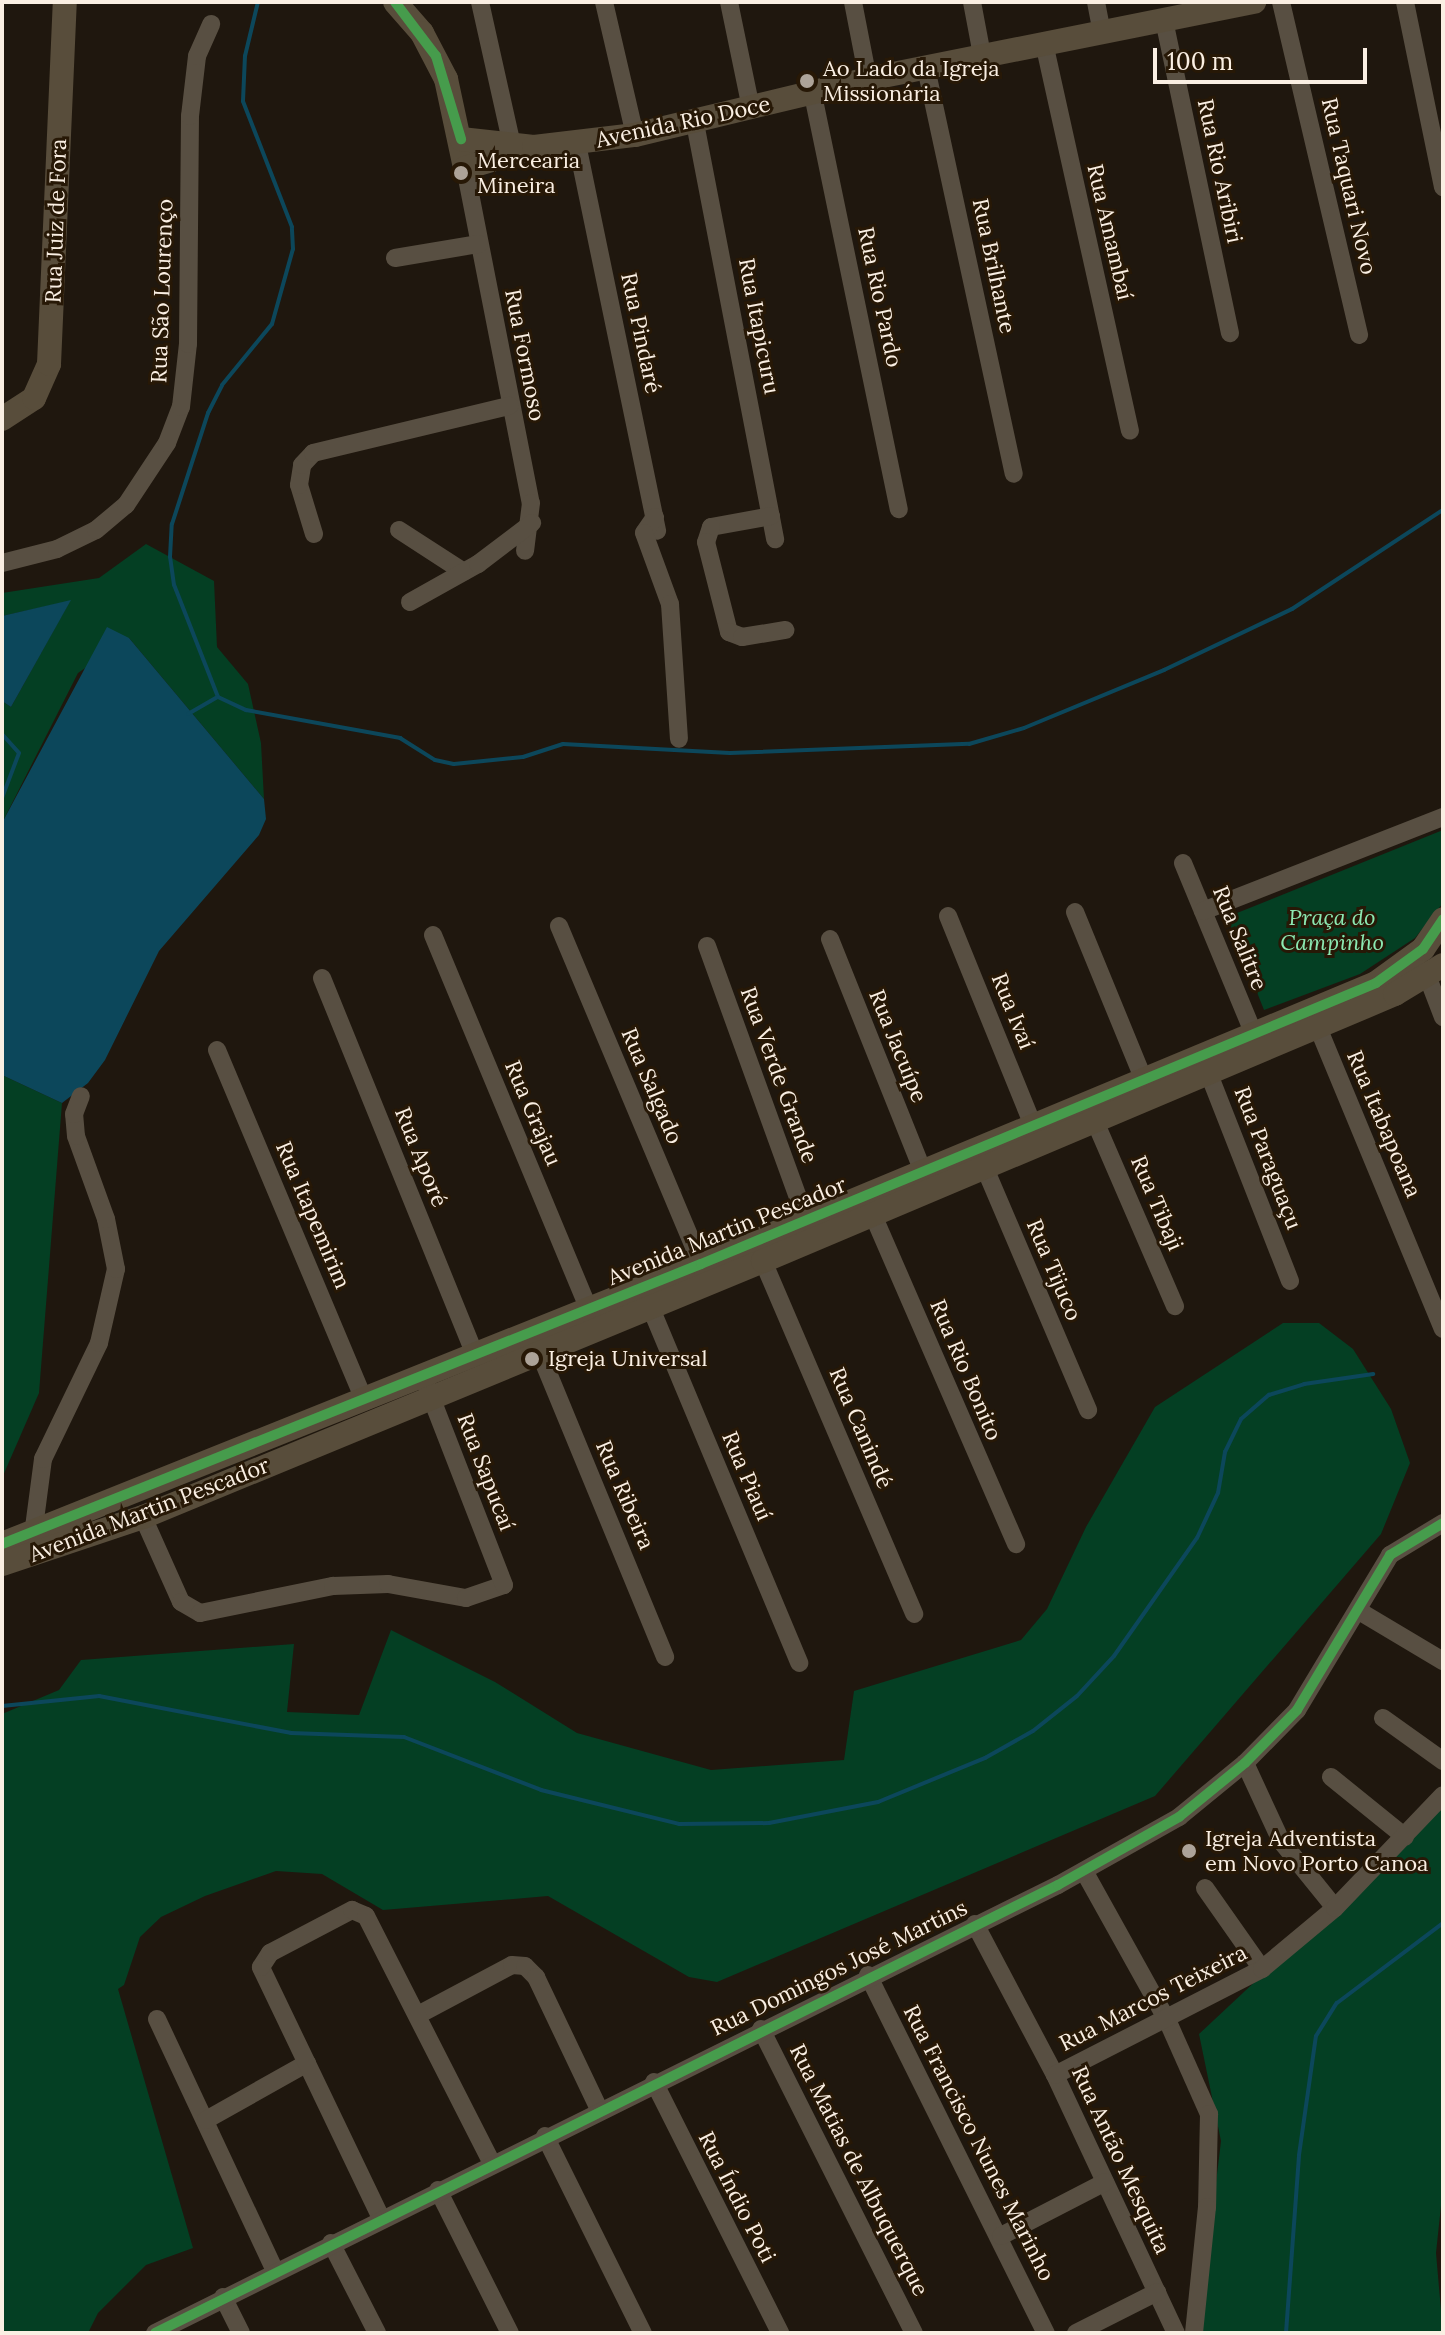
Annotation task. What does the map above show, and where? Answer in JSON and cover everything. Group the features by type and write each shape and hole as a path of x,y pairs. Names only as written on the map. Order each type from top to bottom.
{"street":[{"name":"Rua Juiz de Fora","path":"2,419 34,398 49,364 65,2"},
{"path":"395,2 436,56 461,139 465,168"},
{"path":"480,2 520,148"},
{"path":"604,2 635,135"},
{"path":"729,2 751,108"},
{"path":"853,2 868,79"},
{"path":"972,2 982,55"},
{"path":"1096,2 1102,32"},
{"name":"Avenida Rio Doce","path":"461,139 520,148 577,144 635,135 813,95 868,79 1164,20 1223,5 1254,2"},
{"name":"Rua Taquari Novo","path":"1281,2 1359,335"},
{"path":"1405,2 1443,187"},
{"name":"Rua Rio Aribiri","path":"1164,20 1230,333"},
{"name":"Rua São Lourenço","path":"2,563 57,549 96,530 126,505 167,443 181,407 188,344 190,116 197,56 211,24"},
{"name":"Rua Amambaí","path":"1044,43 1130,431"},
{"name":"Rua Brilhante","path":"926,68 1014,474"},
{"name":"Rua Rio Pardo","path":"813,95 899,509"},
{"name":"Rua Itapicuru","path":"695,123 775,539"},
{"name":"Rua Pindaré","path":"577,144 656,524 644,533 670,604 679,739"},
{"name":"Avenida Rio Doce","path":"465,168 520,148"},
{"name":"Rua Formoso","path":"465,168 532,523 525,551"},
{"path":"395,258 479,244"},
{"path":"314,534 302,507 299,474 313,453 333,445 509,406"},
{"path":"771,516 711,527 706,542 729,632 742,637 785,630"},
{"path":"410,602 464,572 532,523"},
{"path":"399,530 464,572"},
{"path":"1203,911 1443,817"},
{"name":"Rua Salitre","path":"1183,863 1253,1032"},
{"path":"1075,912 1143,1078"},
{"name":"Rua Ivaí","path":"948,916 1033,1125"},
{"name":"Avenida Martin Pescador","path":"756,1252 788,1234 801,1222 923,1171 980,1158 1094,1119 1204,1063 1253,1032 1395,972 1423,949 1443,919"},
{"name":"Rua Salgado","path":"559,926 708,1272"},
{"name":"Rua Grajau","path":"433,935 589,1309"},
{"name":"Rua Jacuípe","path":"830,939 923,1171"},
{"name":"Rua Verde Grande","path":"707,946 801,1222"},
{"path":"1438,971 1443,1017"},
{"name":"Avenida Martin Pescador","path":"2,1564 143,1517 428,1386 475,1355 589,1309 873,1215 980,1158 1033,1125 1143,1078 1204,1063 1317,1025 1438,971"},
{"name":"Rua Aporé","path":"322,978 475,1355"},
{"name":"Rua Itabapoana","path":"1317,1025 1443,1329"},
{"name":"Rua Itapemirim","path":"217,1050 364,1399"},
{"name":"Rua Paraguaçu","path":"1204,1063 1290,1281"},
{"path":"33,1535 43,1459 99,1343 116,1269 106,1219 76,1136 74,1114 81,1096"},
{"name":"Rua Tibaji","path":"1094,1119 1175,1306"},
{"name":"Rua Tijuco","path":"980,1158 1088,1410"},
{"name":"Rua Rio Bonito","path":"873,1215 1016,1544"},
{"name":"Rua Canindé","path":"756,1252 914,1614"},
{"name":"Avenida Martin Pescador","path":"2,1544 33,1535 364,1399 428,1386 539,1351 650,1306 708,1272"},
{"name":"Rua Piauí","path":"650,1306 799,1663"},
{"name":"Rua Ribeira","path":"539,1351 665,1657"},
{"name":"Rua Sapucaí","path":"143,1517 181,1602 200,1613 333,1586 388,1584 466,1598 504,1585 428,1386"},
{"name":"Rua Domingos José Martins","path":"155,2333 868,1975 1084,1871 1179,1817 1245,1763 1297,1710 1396,1548 1443,1523"},
{"path":"1359,1611 1443,1661"},
{"path":"1383,1718 1443,1761"},
{"path":"1245,1763 1281,1841 1335,1908"},
{"path":"1331,1777 1405,1837"},
{"name":"Rua Marcos Teixeira","path":"1055,2075 1168,2022 1262,1969 1335,1908 1443,1795"},
{"path":"1084,1871 1168,2022 1209,2114 1207,2207 1194,2333"},
{"path":"1205,1888 1262,1969"},
{"path":"381,2218 262,1972 270,1953 357,1910 366,1916 492,2163"},
{"name":"Rua Antão Mesquita","path":"975,1924 1055,2075 1176,2333"},
{"path":"418,2015 512,1965 525,1966 536,1977 599,2109"},
{"name":"Rua Francisco Nunes Marinho","path":"868,1975 1001,2236 1046,2333"},
{"path":"157,2019 275,2271"},
{"name":"Rua Matias de Albuquerque","path":"761,2029 914,2333"},
{"path":"206,2120 307,2063"},
{"name":"Rua Índio Poti","path":"654,2082 780,2333"},
{"path":"545,2136 643,2333"},
{"path":"1001,2236 1105,2182"},
{"path":"438,2190 510,2333"},
{"path":"331,2243 377,2333"},
{"path":"1076,2333 1157,2292"},
{"path":"223,2297 241,2333"}],"green space":[{"path":"146,544 214,581 217,647 248,684 261,743 264,799 129,638 78,673 2,823 2,701 11,707 70,601 2,616 2,593 99,578"},
{"name":"Praça do Campinho","path":"1443,830 1443,903 1415,938 1360,974 1264,1010 1227,917"},
{"path":"2,1075 62,1103 39,1393 2,1478"},
{"path":"1283,1323 1319,1323 1353,1349 1391,1409 1410,1463 1381,1534 1155,1796 717,1982 689,1977 548,1896 383,1910 322,1874 276,1871 205,1896 161,1917 140,1937 124,1985 118,1989 193,2248 146,2265 98,2313 88,2333 2,2333 2,1714 59,1690 81,1660 294,1644 287,1712 359,1715 391,1630 495,1682 577,1733 711,1770 844,1760 854,1691 1021,1640 1047,1609 1086,1527 1155,1407"},
{"path":"1443,1806 1443,2187 1436,2253 1443,2333 1198,2333 1221,2141 1199,2034"}],"water":[{"path":"71,600 11,707 2,701 2,616"},
{"path":"107,627 129,638 264,799 266,819 259,835 159,951 105,1060 88,1083 62,1103 2,1075 2,823"}],"waterway":[{"path":"218,697 174,585 170,557 172,524 208,413 222,385 272,324 293,249 292,227 243,101 245,56 258,2"},
{"path":"188,714 218,697 246,710 400,738 435,760 454,764 523,757 563,744 730,753 969,744 1024,728 1164,670 1292,609 1443,510"},
{"path":"2,734 19,753 2,798"},
{"path":"2,1706 99,1696 291,1733 404,1737 541,1790 679,1824 769,1823 878,1802 985,1758 1033,1731 1077,1696 1114,1656 1197,1538 1218,1493 1225,1452 1241,1419 1269,1395 1304,1384 1373,1374"},
{"path":"1286,2333 1299,2155 1316,2036 1337,2003 1443,1923"}],"cycle path":[{"path":"395,2 436,56 461,139"},
{"path":"2,1544 701,1264 1376,983 1423,949 1443,919"},
{"path":"155,2333 1058,1885 1179,1817 1245,1763 1297,1710 1390,1555 1443,1523"}],"place":[{"name":"Ao Lado da Igreja Missionária","path":"807,81"},
{"name":"Mercearia Mineira","path":"461,173"},
{"name":"Igreja Universal","path":"532,1359"},
{"name":"Igreja Adventista em Novo Porto Canoa","path":"1189,1851"}]}
